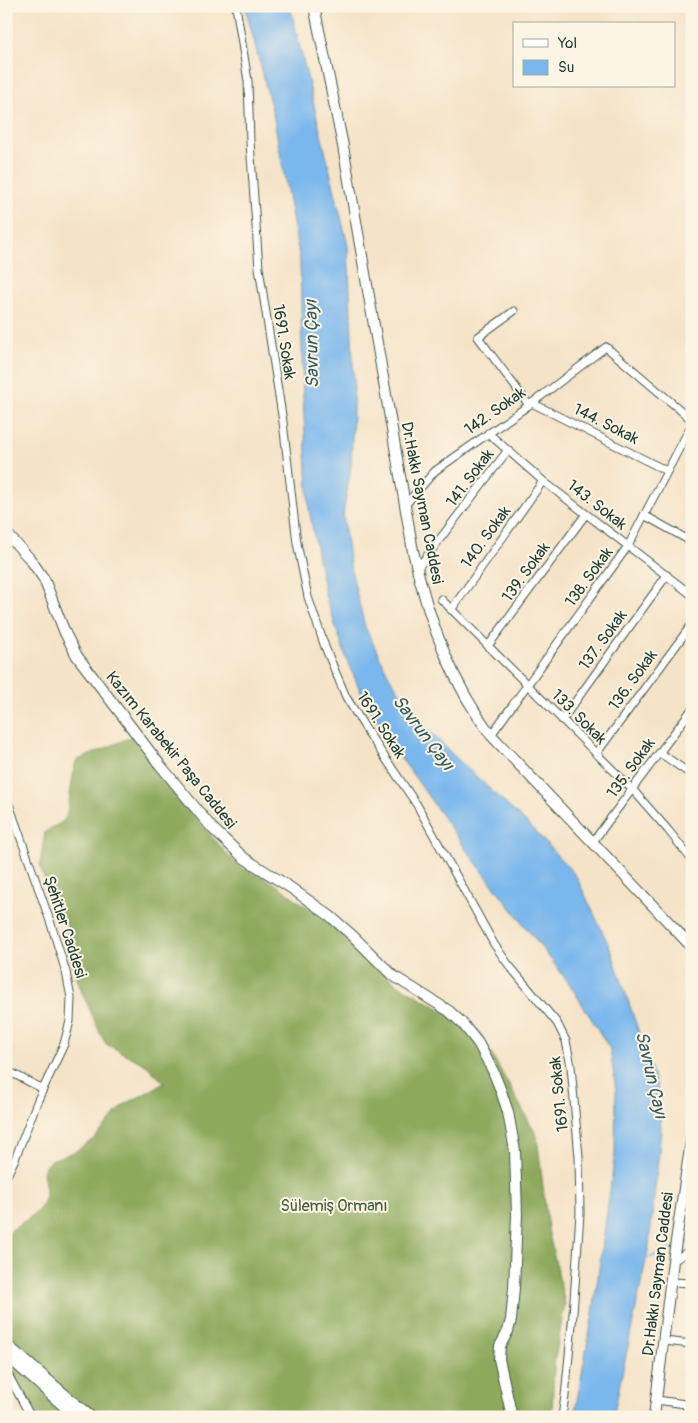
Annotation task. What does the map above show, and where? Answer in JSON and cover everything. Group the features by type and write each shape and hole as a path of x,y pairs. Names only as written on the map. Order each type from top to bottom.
{"street":[{"name":"1691. Sokak","path":"236,6 248,80 250,142 260,276 283,422 297,543 304,583 313,614 336,675 353,709 417,805 494,944 508,964 557,1023 569,1052 579,1157 580,1214 573,1314 562,1417"},
{"name":"Dr.Hakkı Sayman Caddesi","path":"314,6 344,156 417,569 426,601 448,660 470,705 491,735 692,947"},
{"name":"144. Sokak","path":"514,311 478,337 530,404 667,471"},
{"name":"142. Sokak","path":"406,504 435,471 530,404 606,347 692,420"},
{"name":"138. Sokak","path":"491,735 628,546 692,424"},
{"name":"143. Sokak","path":"488,434 544,481 692,595"},
{"name":"141. Sokak","path":"417,569 508,450"},
{"name":"140. Sokak","path":"451,610 544,481"},
{"name":"139. Sokak","path":"488,646 586,514"},
{"path":"644,515 692,542"},
{"name":"Kazım Karabekir Paşa Caddesi","path":"6,533 44,579 65,633 77,656 160,765 212,828 244,858 330,916 354,936 392,975 449,1011 469,1031 485,1055 508,1112 516,1151 517,1215 513,1304 508,1331 500,1346 499,1359 512,1417"},
{"name":"137. Sokak","path":"562,720 667,575"},
{"name":"133. Sokak","path":"441,599 633,790 692,860"},
{"name":"136. Sokak","path":"596,754 692,624"},
{"name":"135. Sokak","path":"592,843 692,709"},
{"path":"660,752 692,775"},
{"name":"Şehitler Caddesi","path":"6,796 66,972 71,998 68,1033 6,1177"},
{"path":"6,1070 43,1089"},
{"name":"Dr.Hakkı Sayman Caddesi","path":"654,1417 673,1261 690,1166 692,1135"},
{"path":"673,1261 692,1249"},
{"path":"671,1282 692,1284"},
{"path":"664,1341 692,1344"},
{"path":"6,1344 91,1417"},
{"path":"6,1355 76,1417"},
{"path":"6,1372 31,1417"},
{"path":"657,1400 689,1405 688,1417"}],"green space":[{"name":"Sülemiş Ormanı","path":"131,737 176,796 237,865 274,883 338,930 397,984 479,1031 537,1136 548,1229 565,1304 554,1365 552,1417 36,1417 6,1364 6,1234 36,1213 43,1204 46,1191 43,1172 45,1166 51,1160 74,1152 94,1139 124,1105 164,1083 146,1065 106,1044 81,990 69,953 66,923 43,876 40,865 45,832 65,819 76,761"}],"water":[{"name":"Savrun Çayı","path":"245,6 290,6 348,246 354,383 351,466 343,515 350,566 365,627 389,676 417,718 453,755 535,831 576,876 611,950 657,1086 661,1131 649,1246 613,1417 574,1417 593,1313 615,1154 616,1090 610,1049 569,983 467,851 399,755 363,697 347,660 325,595 309,509 303,397 300,261 273,114"}],"waterway":[{"path":"678,1247 692,1240"},
{"path":"645,1259 671,1250"}]}
